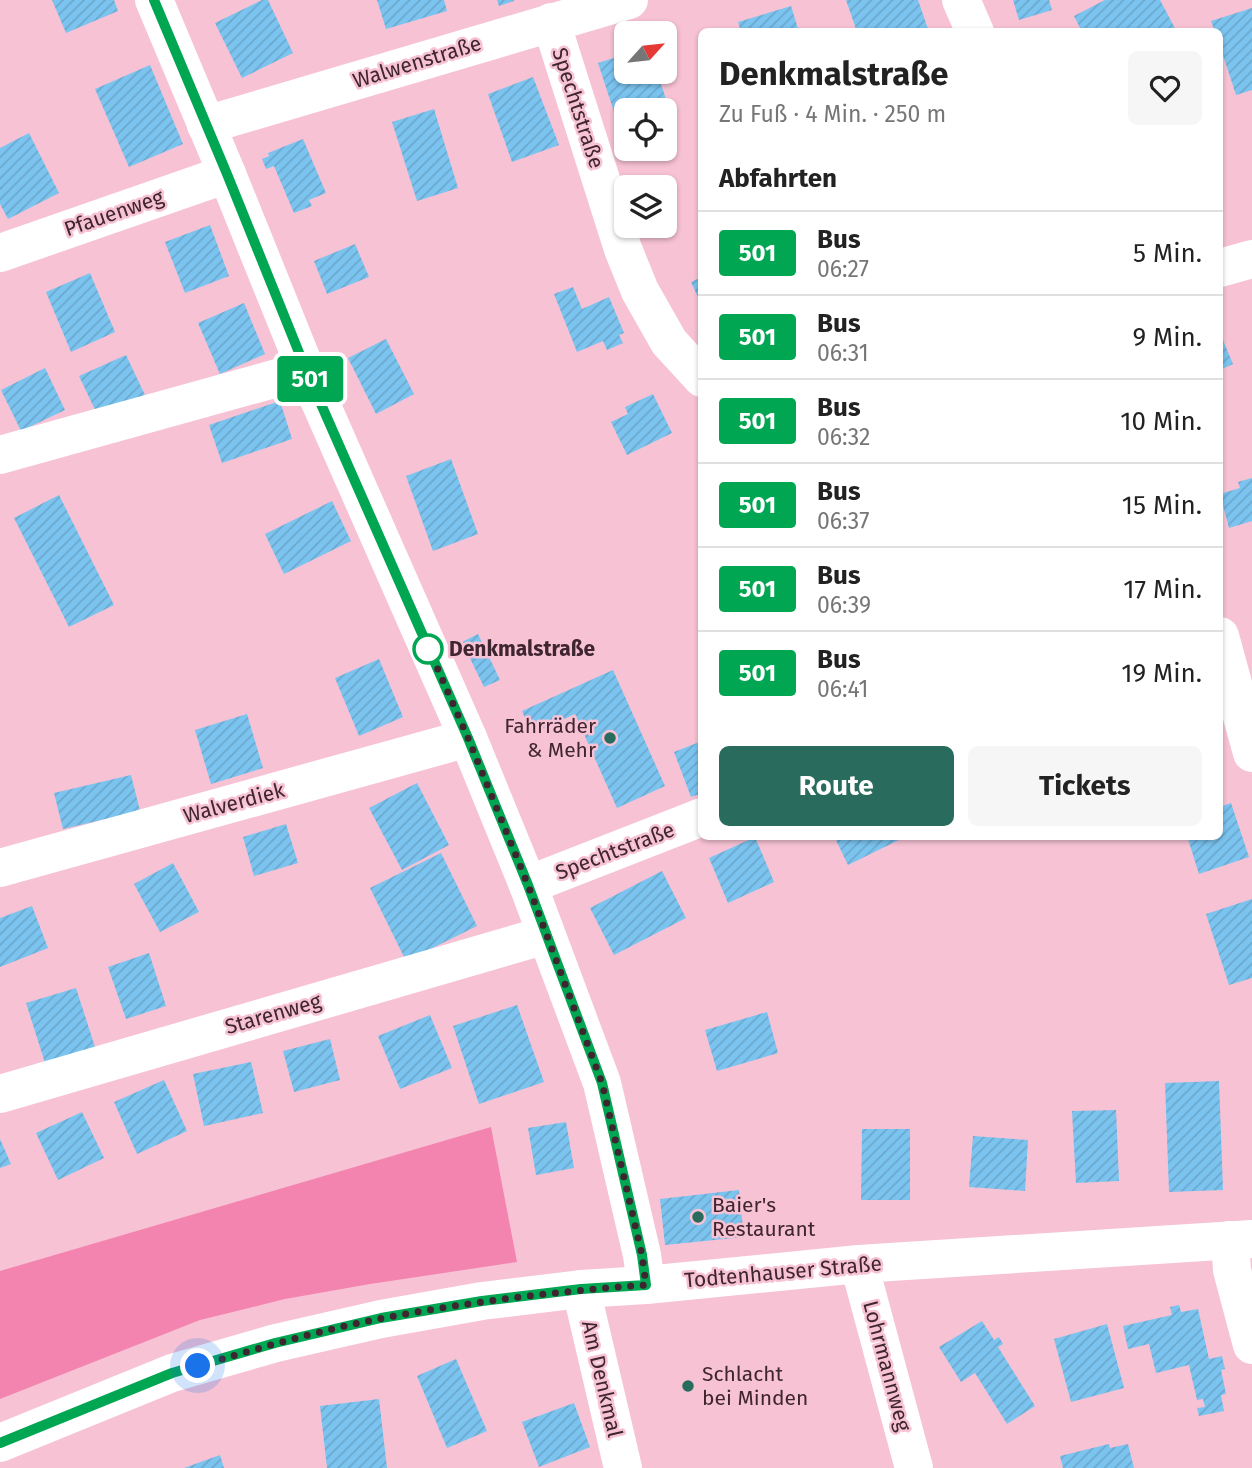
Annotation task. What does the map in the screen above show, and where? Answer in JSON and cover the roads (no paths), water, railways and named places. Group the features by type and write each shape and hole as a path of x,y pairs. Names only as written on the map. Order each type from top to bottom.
{"street":[{"path":"154,0 306,370 468,738 528,885 602,1083 642,1255 646,1285"},
{"name":"Walwenstraße","path":"206,125 629,0"},
{"path":"961,0 973,28"},
{"name":"Spechtstraße","path":"551,22 623,248 640,291 669,342 698,374"},
{"name":"Pfauenweg","path":"0,253 227,174"},
{"path":"1223,267 1252,259"},
{"path":"0,455 306,370"},
{"path":"1223,647 1252,753"},
{"name":"Walverdiek","path":"0,868 468,738"},
{"name":"Spechtstraße","path":"528,885 698,819"},
{"name":"Starenweg","path":"0,1094 546,935"},
{"path":"1241,1240 1232,1270 1252,1345"},
{"name":"Todtenhauser Straße","path":"0,1443 172,1373 275,1343 381,1318 482,1301 581,1289 859,1264 1241,1240"},
{"name":"Lohrmannweg","path":"859,1264 914,1468"},
{"name":"Am Denkmal","path":"581,1289 623,1468"}],"place":[{"name":"Denkmalstraße","path":"428,649"},
{"name":"Fahrräder & Mehr","path":"610,738"},
{"name":"Baier's Restaurant","path":"698,1217"},
{"name":"Schlacht bei Minden","path":"688,1386"}]}
